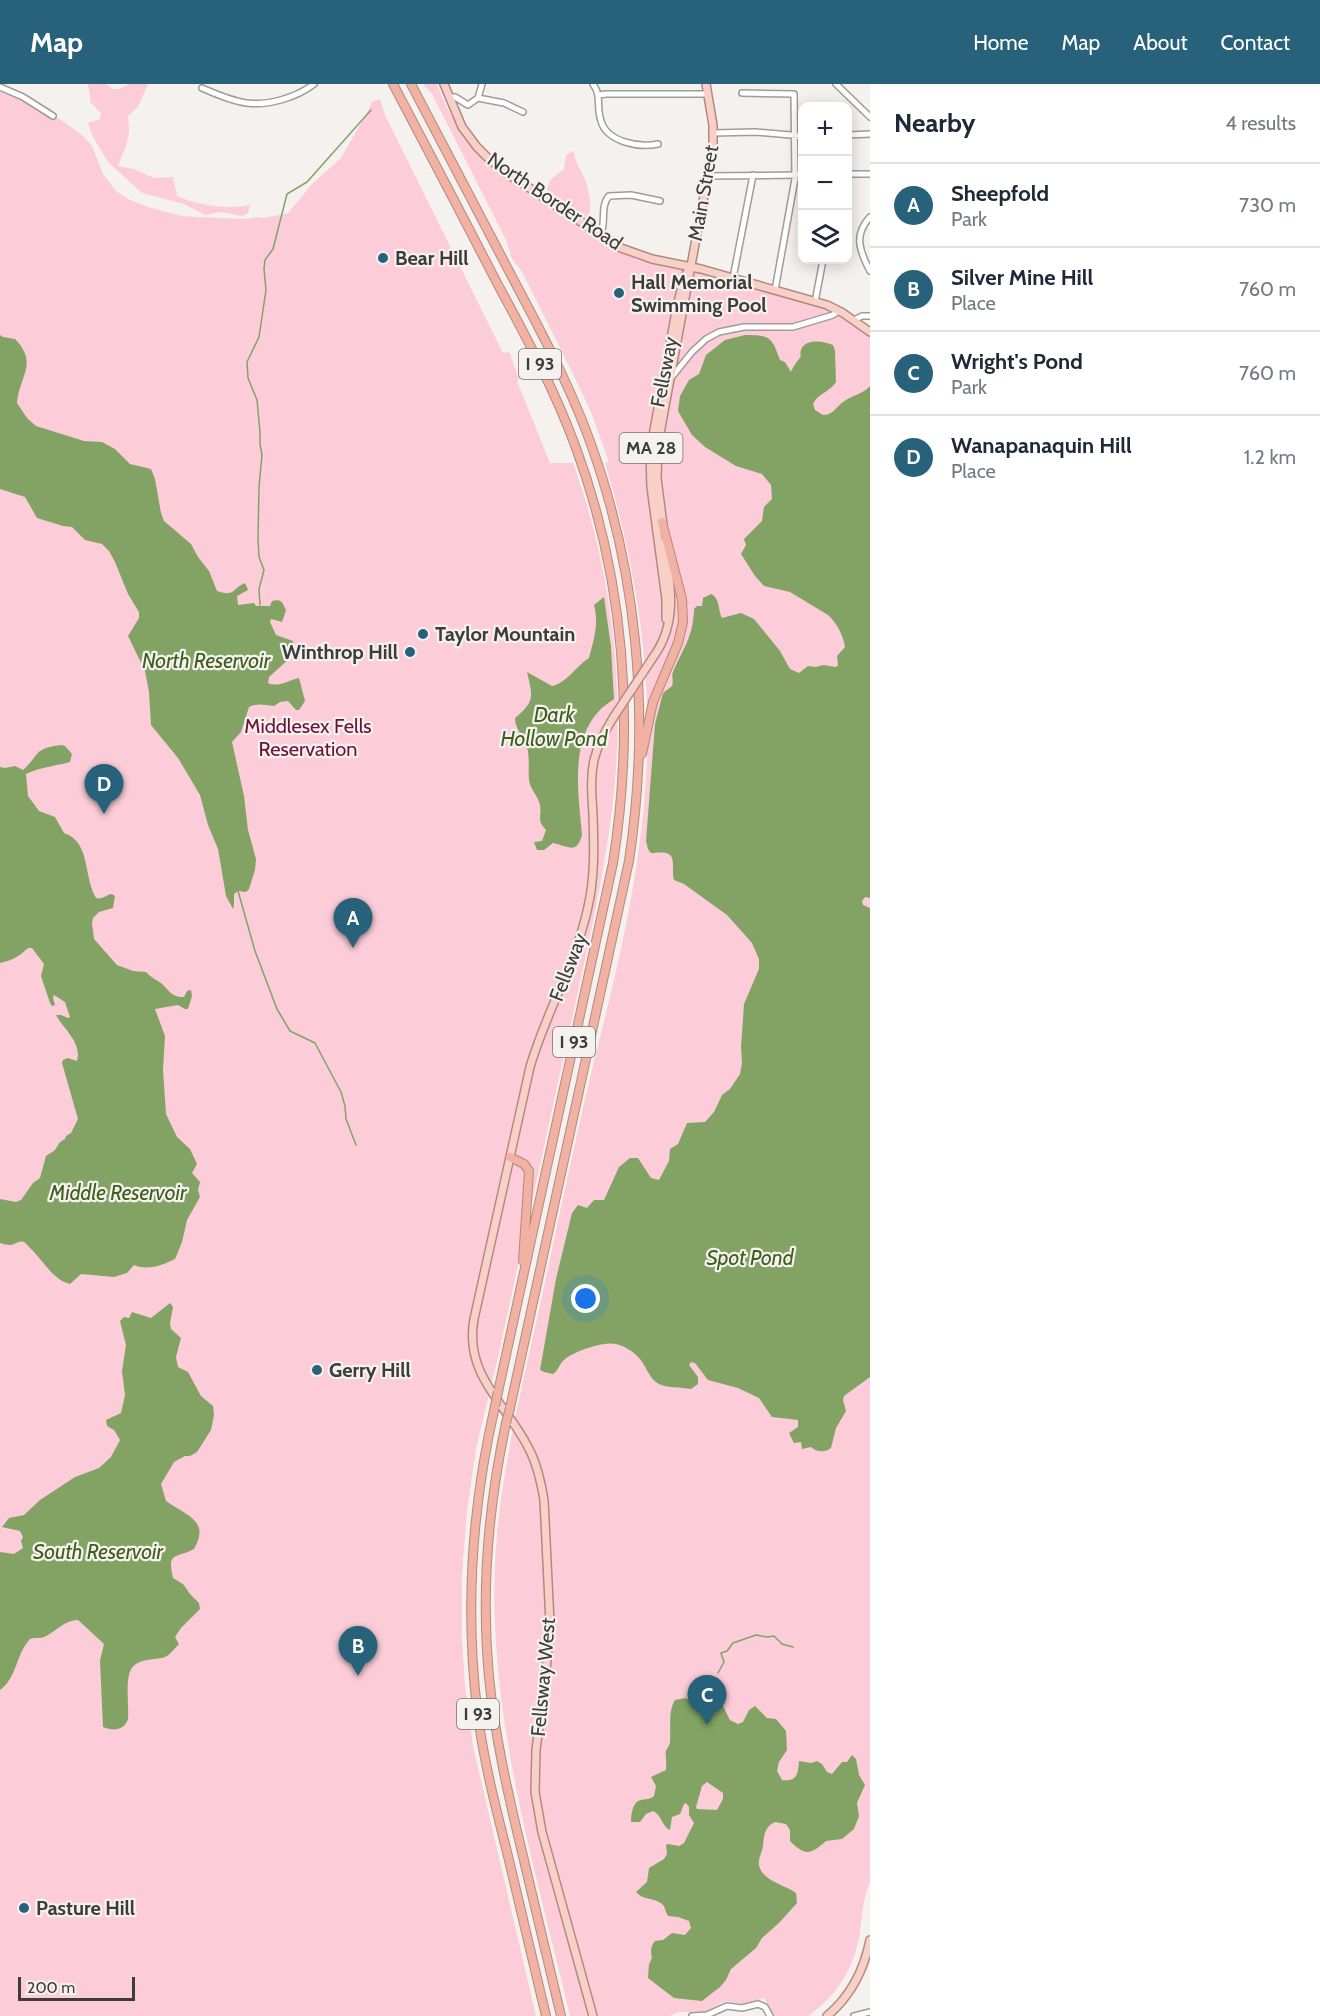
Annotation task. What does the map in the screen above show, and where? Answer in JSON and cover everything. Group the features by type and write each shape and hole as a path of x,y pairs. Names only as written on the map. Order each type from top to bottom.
{"highway":[{"name":"I 93","path":"393,84 536,356 563,414 585,473 600,527 612,582 620,638 624,750 622,793 615,849 482,1468 473,1538 471,1616 474,1674 486,1765 546,2016"},
{"name":"I 93","path":"411,84 551,351 574,402 595,455 620,543 633,613 639,691 639,764 625,882 506,1423 493,1497 488,1552 486,1623 489,1678 503,1769 561,2016"},
{"path":"639,764 653,702 678,644 683,622 682,599 662,522"},
{"path":"510,1157 524,1164 530,1171 522,1281"}],"main road":[{"name":"North Border Road","path":"444,84 467,135 494,164 621,248 638,255 733,278 815,302 838,311 870,332"},
{"name":"Main Street","path":"690,267 713,147 706,84"},
{"name":"Fellsway","path":"473,1348 474,1321 535,1048 583,930 591,892 594,870 593,768 599,744 613,718 654,656 670,620 671,598 657,478 658,438 690,278 690,267"},
{"name":"Fellsway","path":"665,633 666,599 651,487 650,452 677,306 684,278 690,267"},
{"name":"Fellsway West","path":"473,1348 482,1378 528,1446 541,1483 544,1500 550,1623 536,1750 535,1792 542,1832 593,2016"},
{"path":"827,2016 844,2000 856,1982 870,1942"}],"street":[{"path":"202,88 249,104 292,96 314,84"},
{"path":"449,97 454,97 468,105 478,98 482,84"},
{"path":"593,84 599,95 600,119 610,134 616,139 648,146 658,144"},
{"path":"836,84 870,117"},
{"path":"0,87 23,96 52,116"},
{"path":"742,93 794,93 798,165"},
{"path":"599,95 708,94"},
{"path":"478,98 509,105 523,112"},
{"path":"713,133 755,132 795,136"},
{"path":"852,135 870,134"},
{"path":"852,174 870,174"},
{"path":"733,278 753,175"},
{"path":"708,176 798,175"},
{"path":"775,290 798,180"},
{"path":"601,234 605,201 609,196 635,196 660,201"},
{"path":"870,217 863,226 859,247 870,271"},
{"path":"815,302 822,264"},
{"path":"669,382 692,352 719,332 744,327 793,327 833,315 838,311"},
{"path":"854,320 862,316 870,316"},
{"path":"692,2016 718,2013 727,2006 742,2008 759,2004 765,2007 770,2016"},
{"path":"855,2016 870,2012"}],"green space":[{"name":"Middlesex Fells Reservation","path":"0,84 22,92 82,135 92,146 103,174 116,191 128,199 182,216 247,219 288,213 312,184 341,158 371,102 380,99 385,115 503,353 510,353 519,380 517,381 550,463 573,463 585,500 604,575 615,653 618,731 612,810 591,932 476,1449 467,1511 462,1575 462,1640 473,1746 536,2016 0,2016"},
{"path":"88,84 106,84 113,89 119,89 129,84 148,84 138,107 128,116 128,136 118,166 134,169 154,178 173,177 177,196 223,207 250,205 248,213 242,216 221,212 205,215 184,204 142,193 108,162 93,137 88,123 100,119 101,113 91,103"},
{"path":"423,84 437,84 449,112 465,136 503,175 600,238 607,245 635,259 698,272 828,309 870,337 870,1882 864,1900 858,1945 849,1969 836,1990 808,2016 774,2016 764,1998 745,2004 725,2001 705,2012 680,2012 669,2016 570,2016 513,1772 496,1649 494,1587 498,1524 522,1386 580,1119 629,910 645,798 648,722 646,684 632,573 605,463 609,462 591,412 521,270 512,259 506,240 432,94"},
{"path":"574,151 588,190 590,208 588,220 546,193 550,180 564,169 566,155"}],"water":[{"name":"North Reservoir","path":"0,335 15,339 26,356 26,370 17,403 27,418 36,426 84,441 102,442 115,449 130,464 151,469 164,521 191,544 209,571 217,591 231,593 245,583 248,590 237,596 238,605 254,603 256,606 270,606 272,601 278,600 282,602 286,610 282,622 271,619 270,622 276,635 293,641 295,651 269,677 268,683 280,684 299,678 305,701 299,710 296,710 288,701 274,706 249,707 241,732 232,742 244,796 248,830 256,859 249,889 246,892 238,891 234,894 233,909 226,896 218,849 208,825 200,795 178,758 151,725 145,671 128,636 139,618 139,612 128,594 109,551 102,544 85,540 72,527 37,518 25,497 0,489"},
{"name":"Spot Pond","path":"745,335 769,339 775,346 780,360 785,362 791,372 806,344 825,342 833,345 836,382 813,404 815,410 823,415 832,412 843,402 870,386 870,898 865,897 862,901 863,905 870,908 870,1377 844,1396 846,1411 836,1428 831,1448 823,1451 811,1447 802,1449 801,1442 794,1443 789,1433 798,1427 798,1420 772,1417 759,1398 738,1388 708,1380 695,1363 691,1362 689,1365 698,1377 698,1384 691,1389 659,1384 653,1379 638,1356 626,1348 611,1343 597,1345 575,1353 562,1362 553,1374 540,1370 556,1279 572,1213 578,1205 587,1208 594,1200 604,1200 619,1167 630,1158 638,1158 651,1178 659,1180 669,1161 670,1149 678,1144 687,1123 705,1122 714,1112 722,1095 730,1089 740,1074 744,1004 759,969 759,959 752,943 727,915 684,884 674,880 673,860 669,854 651,853 646,841 655,724 663,693 672,686 673,672 690,635 694,609 702,606 703,598 711,594 717,601 722,618 741,613 754,619 780,651 790,669 799,673 808,666 836,667 838,665 837,656 845,647 839,630 828,615 790,592 764,586 741,554 746,545 744,539 762,521 764,507 772,499 771,485 762,474 736,466 705,447 692,435 678,411 680,396 689,380 699,374 706,355 725,340"},
{"name":"Dark Hollow Pond","path":"604,597 611,647 614,699 599,711 583,738 578,770 582,835 575,847 553,843 544,850 537,850 534,842 542,841 546,830 540,821 539,802 530,783 527,747 516,726 515,718 531,698 527,672 552,686 567,678 589,658 596,625 594,605"},
{"name":"Middle Reservoir","path":"62,745 72,754 70,762 26,774 28,796 39,811 55,817 64,833 73,837 79,844 96,898 112,894 115,896 113,908 99,912 93,918 94,939 117,965 133,971 146,972 175,996 184,997 187,991 191,990 192,996 188,1009 178,1005 155,1009 165,1036 163,1070 166,1114 177,1137 190,1149 197,1164 192,1173 200,1182 198,1190 200,1197 187,1220 175,1259 150,1267 134,1265 127,1273 114,1277 81,1274 70,1284 53,1274 24,1242 10,1245 0,1243 0,1199 16,1202 21,1200 33,1183 40,1178 46,1156 71,1133 78,1119 62,1063 68,1058 77,1061 77,1048 56,1015 70,1017 65,1002 54,995 55,1005 52,1006 50,1003 41,976 44,964 32,948 0,963 0,767 15,766 23,770 41,750"},
{"name":"South Reservoir","path":"170,1303 173,1307 171,1329 181,1338 176,1357 178,1367 188,1372 201,1396 213,1406 214,1415 211,1430 197,1452 174,1462 161,1484 166,1501 194,1519 198,1525 198,1539 194,1549 174,1557 171,1569 173,1578 183,1584 199,1603 200,1609 181,1628 175,1637 179,1644 169,1655 139,1662 131,1669 128,1685 128,1719 121,1728 111,1729 103,1727 100,1661 104,1644 78,1620 68,1622 44,1637 30,1639 10,1679 0,1690 0,1552 14,1554 23,1548 21,1541 23,1537 20,1531 2,1527 9,1518 24,1515 40,1500 75,1477 99,1468 111,1457 120,1440 114,1430 107,1426 106,1420 121,1413 125,1395 122,1371 126,1345 120,1321 124,1317 129,1318 132,1312 151,1318"},
{"path":"685,1698 723,1706 730,1720 738,1724 743,1722 749,1710 755,1706 767,1718 776,1719 786,1731 787,1750 779,1762 777,1771 782,1780 791,1780 796,1776 799,1761 811,1763 817,1761 832,1774 842,1762 847,1762 852,1755 856,1759 859,1775 865,1785 857,1803 859,1816 854,1829 842,1839 826,1841 808,1852 800,1850 790,1841 790,1830 786,1824 775,1822 769,1826 764,1835 759,1865 769,1879 796,1893 797,1903 762,1938 756,1948 731,1969 720,1987 702,2001 674,1998 648,1978 652,1958 651,1949 655,1941 663,1940 672,1933 685,1935 691,1928 689,1921 668,1916 661,1903 642,1897 636,1892 647,1882 649,1868 664,1859 667,1854 666,1845 679,1846 684,1843 694,1823 686,1803 680,1814 672,1817 670,1830 653,1811 646,1814 640,1822 631,1822 634,1805 640,1800 654,1796 656,1786 651,1777 666,1770 666,1751 670,1744 671,1715 675,1700","holes":["707,1782 723,1793 723,1799 717,1810 697,1809 702,1786"]}],"waterway":[{"path":"260,605 259,589 264,570 259,557 258,539 262,455 257,400 248,378 247,362 259,337 266,290 265,260 273,249 287,194 307,182 371,110"},
{"path":"238,891 255,951 277,1009 290,1031 315,1043 341,1092 346,1119 356,1145"},
{"path":"718,1673 724,1662 721,1653 727,1651 733,1643 756,1635 774,1636 782,1644 793,1647"}],"place":[{"name":"Bear Hill","path":"383,258"},
{"name":"Hall Memorial Swimming Pool","path":"619,293"},
{"name":"Taylor Mountain","path":"423,634"},
{"name":"Winthrop Hill","path":"410,652"},
{"name":"Wanapanaquin Hill","path":"104,814"},
{"name":"Sheepfold","path":"353,948"},
{"name":"Gerry Hill","path":"317,1370"},
{"name":"Silver Mine Hill","path":"358,1676"},
{"name":"Wright's Pond","path":"707,1725"},
{"name":"Pasture Hill","path":"24,1908"}]}
